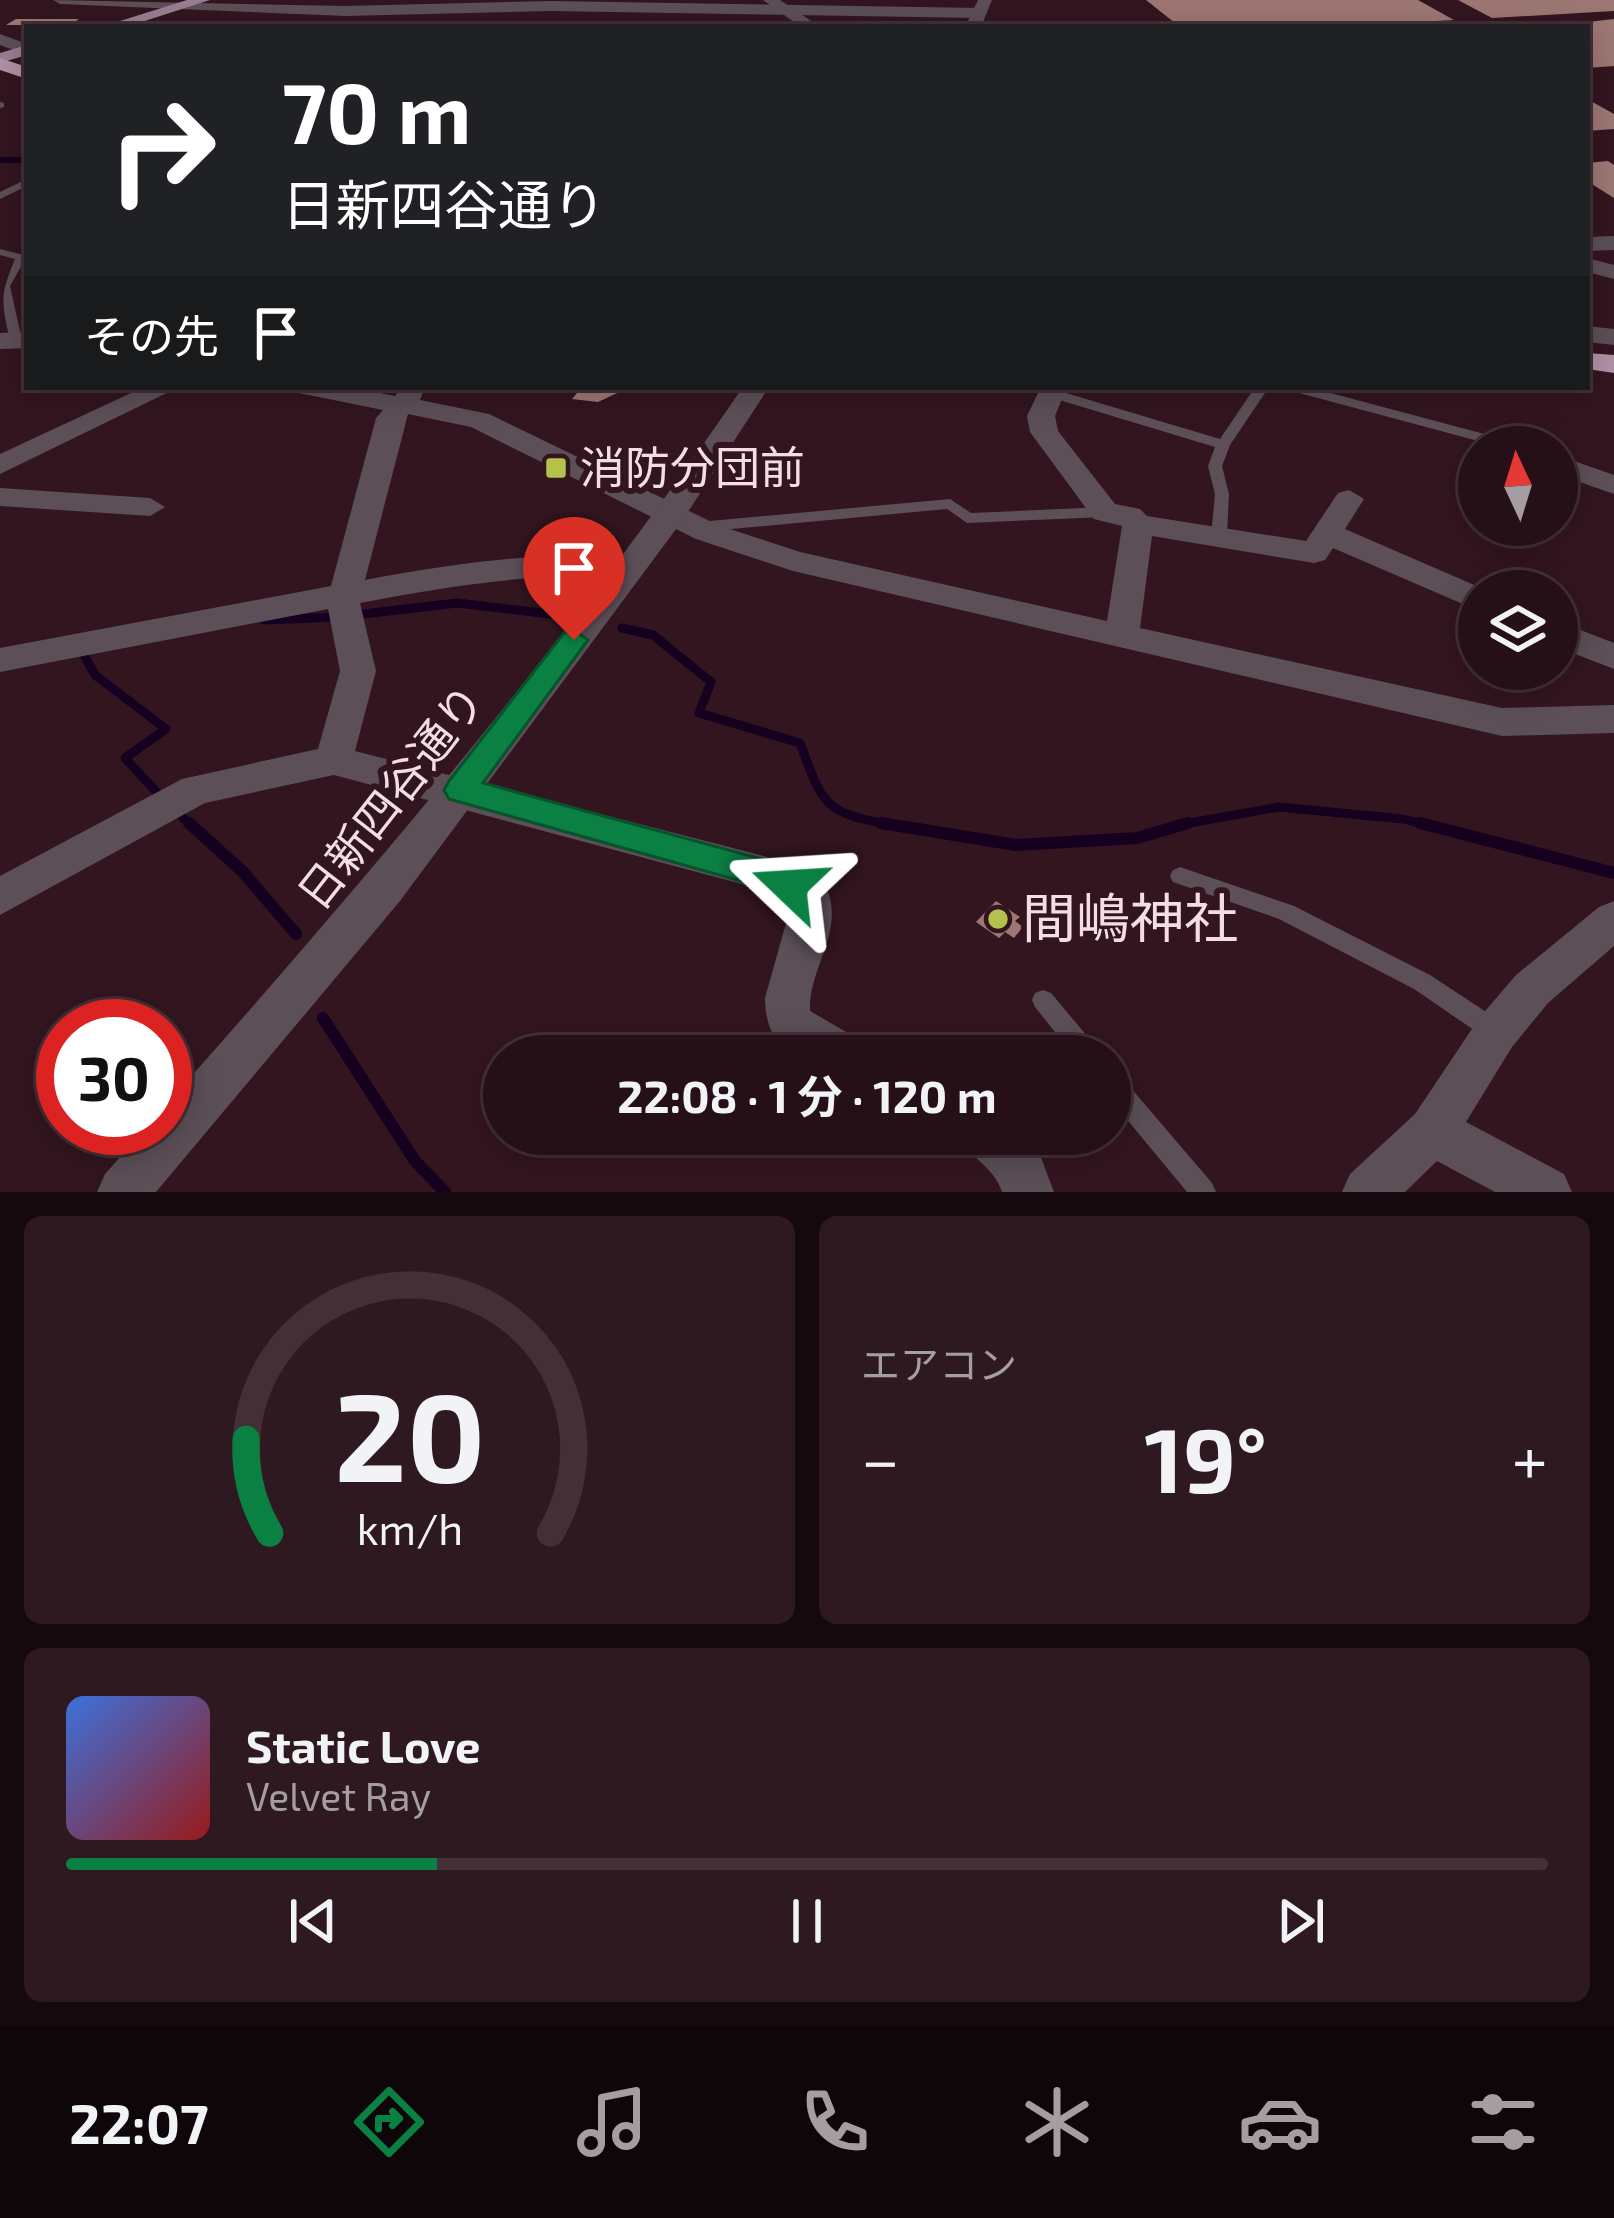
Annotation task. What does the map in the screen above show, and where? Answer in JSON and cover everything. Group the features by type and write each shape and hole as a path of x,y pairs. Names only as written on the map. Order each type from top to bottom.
{"main road":[{"path":"122,24 226,0"},
{"path":"141,24 188,9"}],"street":[{"path":"60,0 188,9 550,6 979,13"},
{"path":"709,0 728,11"},
{"path":"770,0 807,24"},
{"path":"0,465 160,390"},
{"path":"346,390 409,395 479,420 684,521 793,562 1502,722 1614,719"},
{"name":"日新四谷通り","path":"123,1192 385,888 631,565 684,521 754,390"},
{"path":"1052,390 1041,416 1044,432 1105,512 1129,516 1138,524 1314,553 1348,500"},
{"path":"334,760 358,671 345,608 390,418 409,395"},
{"path":"1578,472 1614,485"},
{"path":"0,497 150,507"},
{"path":"1122,636 1138,524"},
{"path":"1327,533 1458,591"},
{"path":"0,660 345,608 464,572 552,562 631,565"},
{"path":"1578,642 1614,657"},
{"path":"0,897 196,790 334,760 764,873 811,900 815,918 788,990 794,1027 808,1035"},
{"path":"1368,1192 1432,1131 1496,1032 1532,989 1614,920"},
{"path":"1432,1131 1546,1192"},
{"path":"1012,1155 1022,1167 1028,1192"}],"lane":[{"path":"0,252 22,257 4,286 14,340"},
{"path":"1052,390 1223,445"},
{"path":"1219,536 1222,494 1215,466 1223,445 1260,390"},
{"path":"1304,390 1458,431"},
{"path":"684,521 950,504 967,518 1105,512"},
{"path":"1180,876 1286,912 1422,982 1496,1032"},
{"path":"1042,1000 1071,1035"},
{"path":"1131,1106 1203,1192"}],"building":[{"path":"1146,0 1418,0 1454,20 1383,24 1176,24"},
{"path":"1458,0 1614,0 1614,11 1492,18"},
{"path":"16,19 79,19 72,24 6,25"},
{"path":"1614,19 1614,66 1590,68 1590,24 1570,24"},
{"path":"1590,101 1614,114 1614,129 1590,131"},
{"path":"1590,163 1614,165 1614,198 1590,183"},
{"path":"580,390 624,390 598,402 572,399"},
{"name":"間嶋神社","path":"996,901 1020,917 1015,921 1023,927 1014,938 1005,932 999,938 976,922"}],"waterway":[{"path":"0,160 24,160"},
{"path":"354,615 457,603 558,615"},
{"path":"264,620 337,617"},
{"path":"622,628 653,635 711,682 699,713 800,743 831,805 886,824"},
{"path":"83,653 95,675 166,729 125,758 161,797"},
{"path":"1185,824 1279,807 1426,825"},
{"path":"181,816 192,826"},
{"path":"189,823 243,872 296,934"},
{"path":"881,823 886,824"},
{"path":"1420,823 1426,825"},
{"path":"886,824 1016,845 1137,838 1185,824"},
{"path":"886,824 896,826"},
{"path":"1173,826 1185,824"},
{"path":"1426,825 1432,826"},
{"path":"1426,825 1614,873"},
{"path":"323,1018 415,1161 445,1192"}],"place":[{"name":"消防分団前","path":"556,468"},
{"name":"間嶋神社","path":"998,919"}],"route":[{"path":"574,640 460,790 764,873 789,886"}]}
